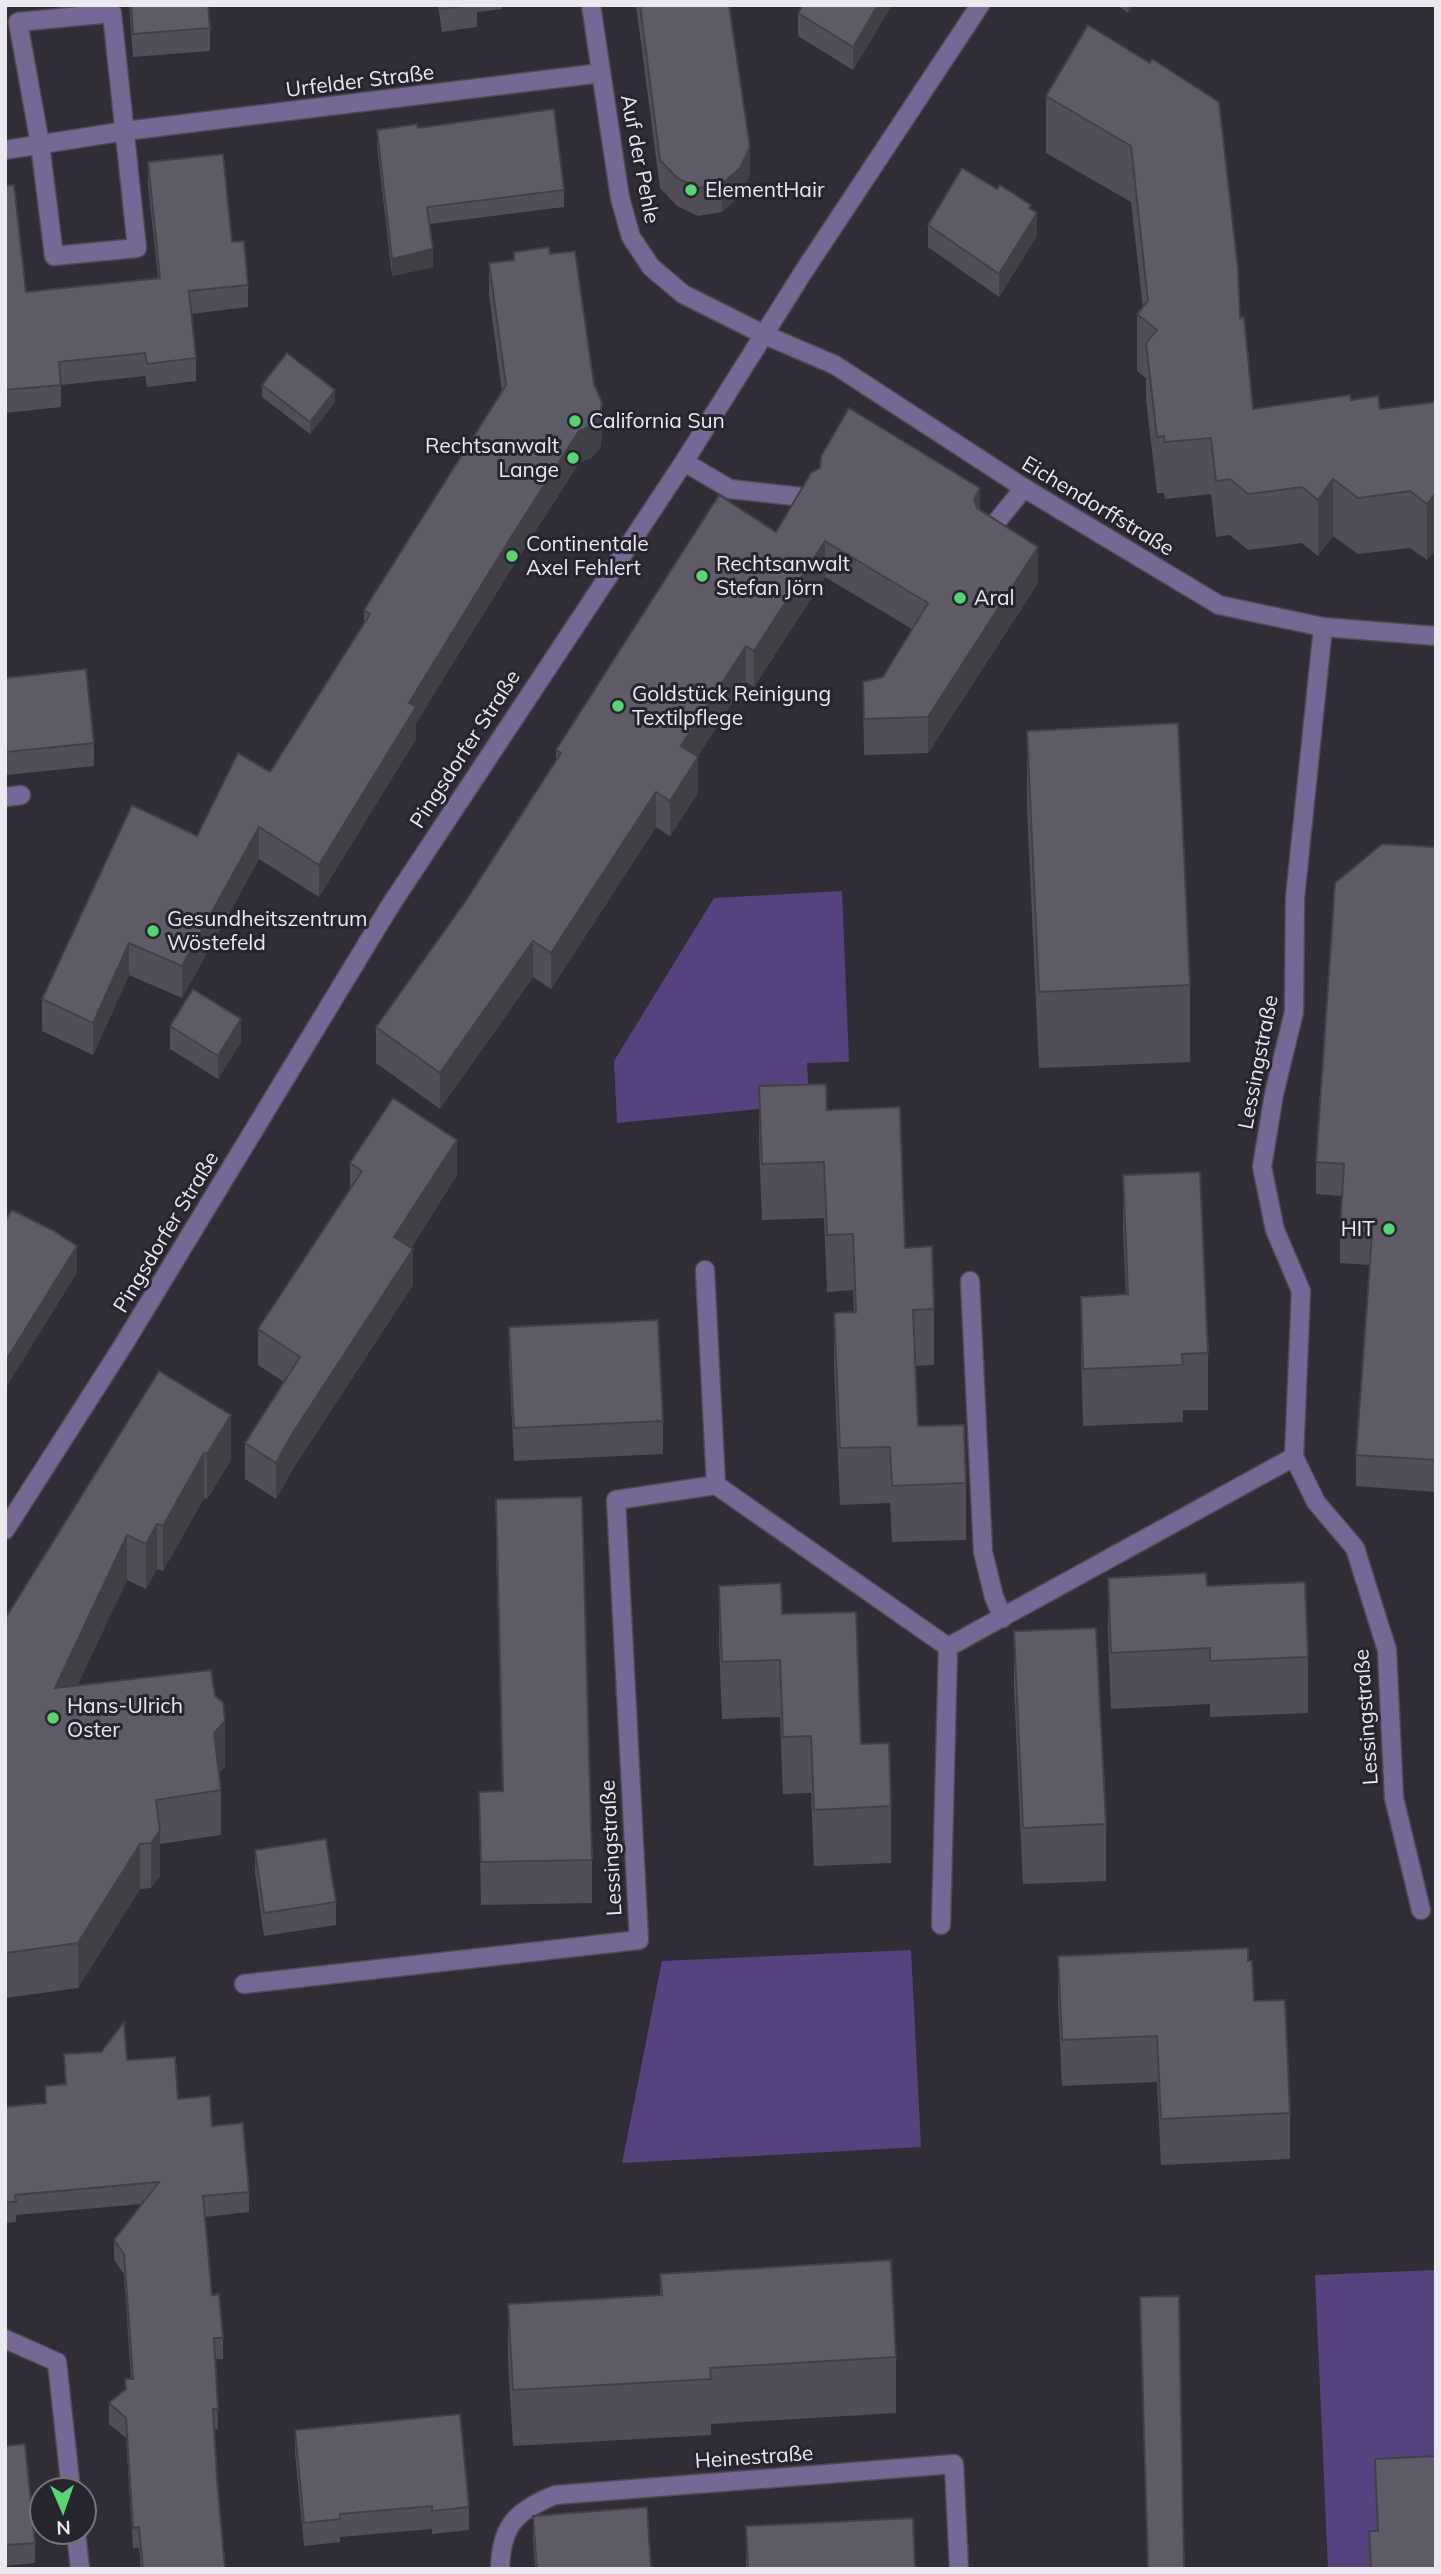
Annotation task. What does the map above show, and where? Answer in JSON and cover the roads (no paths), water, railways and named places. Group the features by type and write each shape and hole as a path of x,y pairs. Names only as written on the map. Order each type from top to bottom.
{"street":[{"name":"Auf der Pehle","path":"590,5 620,198 631,237 651,267 683,294 765,335"},
{"name":"Pingsdorfer Straße","path":"5,1530 124,1344 390,906 684,462 980,5"},
{"path":"112,13 137,248 54,256 40,144 18,22 112,13"},
{"name":"Urfelder Straße","path":"5,150 125,131 601,73"},
{"name":"Eichendorffstraße","path":"765,335 835,365 1024,488 1219,605 1324,627 1436,636"},
{"path":"684,462 730,489 811,498"},
{"path":"985,536 1024,488"},
{"name":"Lessingstraße","path":"1324,627 1295,898 1294,1012 1274,1094 1262,1167 1275,1230 1301,1291 1294,1457 1316,1502 1355,1548 1387,1650 1394,1798 1421,1910"},
{"path":"705,1270 716,1485 948,1647"},
{"path":"970,1281 983,1552 994,1597 1003,1618"},
{"path":"948,1647 1294,1457"},
{"name":"Lessingstraße","path":"244,1984 639,1940 616,1500 716,1485"},
{"path":"941,1925 948,1647"},
{"path":"5,2339 57,2362 69,2476"},
{"name":"Heinestraße","path":"500,2569 500,2548 508,2525 527,2506 555,2495 954,2464 959,2569"},
{"path":"78,2546 80,2569"}],"place":[{"name":"ElementHair","path":"691,190"},
{"name":"California Sun","path":"575,421"},
{"name":"Rechtsanwalt Lange","path":"573,458"},
{"name":"Continentale Axel Fehlert","path":"512,556"},
{"name":"Rechtsanwalt Stefan Jörn","path":"702,576"},
{"name":"Aral","path":"960,598"},
{"name":"Goldstück Reinigung Textilpflege","path":"618,706"},
{"name":"Gesundheitszentrum Wöstefeld","path":"153,931"},
{"name":"HIT","path":"1389,1229"},
{"name":"Hans-Ulrich Oster","path":"53,1718"}]}
